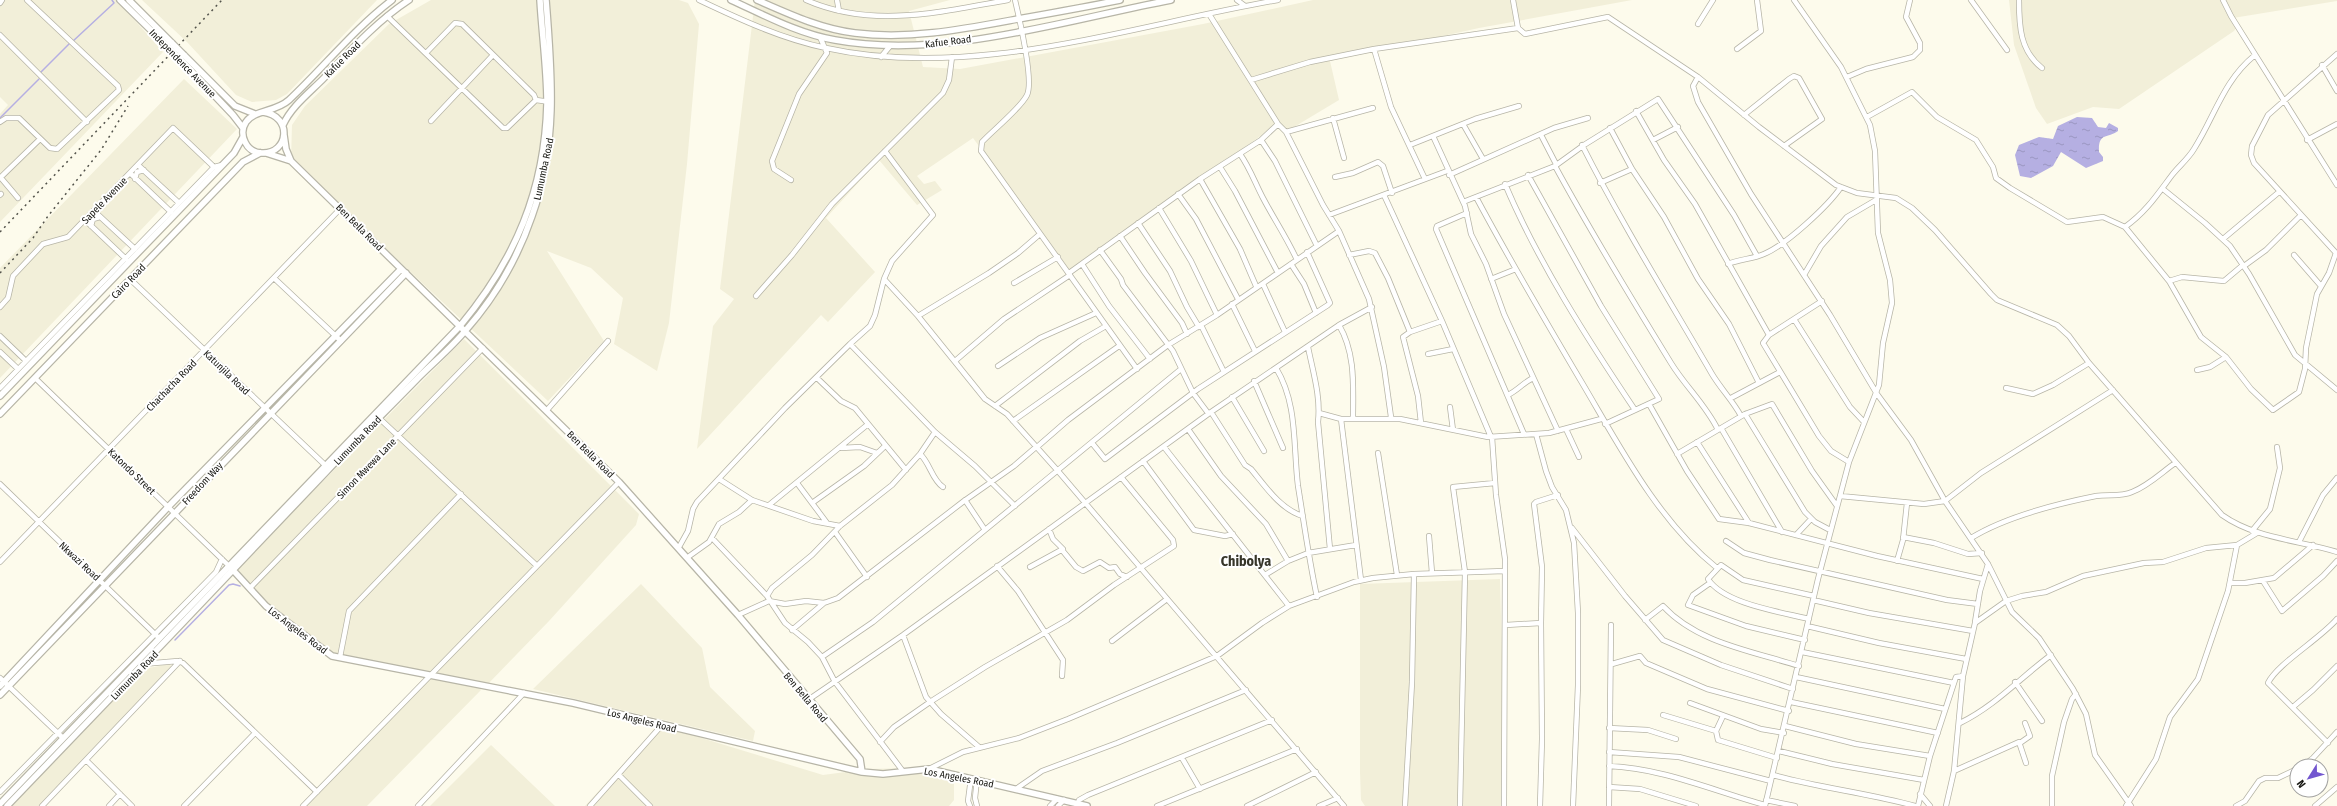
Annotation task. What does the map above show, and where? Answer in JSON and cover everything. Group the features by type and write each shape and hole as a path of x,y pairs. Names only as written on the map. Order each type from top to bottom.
{"main road":[{"name":"Independence Avenue","path":"120,0 170,45"},
{"name":"Independence Avenue","path":"129,0 170,45 235,106 255,114"},
{"name":"Kafue Road","path":"263,112 277,108 286,102 362,25 392,0"},
{"name":"Kafue Road","path":"283,125 286,117 303,99 387,16 410,0"},
{"name":"Lumumba Road","path":"7,806 465,331 495,292 508,269 532,217 546,164 551,135 540,0"},
{"name":"Lumumba Road","path":"0,804 157,636 460,326 490,288 519,237 538,179 549,102 546,0"},
{"name":"Kafue Road","path":"731,0 820,36 862,44 890,46 934,44 1022,31 1171,0"},
{"name":"Kafue Road","path":"757,0 802,19 855,33 934,34 1120,0"},
{"name":"Independence Avenue","path":"182,57 234,115 243,128"},
{"path":"263,112 275,116 283,125 284,135 278,147 263,153 248,146 243,137 243,128 249,119 255,114 263,112"},
{"name":"Ben Bella Road","path":"284,135 286,149 291,161 341,208 403,271 619,482 688,557 808,700 860,759 862,772"},
{"name":"Cairo Road","path":"0,396 13,378 49,346 81,312 89,300 177,212 182,204 234,153 243,137"},
{"name":"Ben Bella Road","path":"263,153 291,161"},
{"name":"Cairo Road","path":"1,412 243,162 263,153"},
{"path":"182,204 187,211 194,213"},
{"path":"177,212 184,214 186,221"},
{"name":"Freedom Way","path":"0,695 3,683 99,580 308,366 338,339 403,271"},
{"path":"81,312 83,318 90,321"},
{"path":"73,320 80,322 82,329"},
{"name":"Freedom Way","path":"3,683 105,584 271,414 313,370 338,339"},
{"path":"308,366 313,370"},
{"name":"Los Angeles Road","path":"228,565 266,606 330,654 340,657 524,693 862,772 883,774 902,770 928,769 974,778 1087,806"}],"street":[{"path":"0,122 6,118 19,118 50,148 58,148 118,92 118,86 27,0"},
{"path":"699,0 775,32 825,48 881,57 995,55 1278,0"},
{"path":"806,0 838,11 892,17 916,16 1008,0"},
{"path":"837,0 838,11"},
{"path":"1015,0 1026,49 1027,95 982,142 980,148 1070,274 1119,346 1137,369"},
{"path":"1237,0 1245,6"},
{"path":"1513,0 1518,28 1525,34 1608,17 1698,77 1784,146 1842,187 1876,198 1896,198 1912,208 1935,230 1994,297 2057,325 2070,336 2089,363 2149,429 2175,463 2222,515 2254,532 2337,552"},
{"path":"1698,24 1714,0"},
{"path":"1737,49 1761,31 1757,0"},
{"path":"1765,803 1789,711 1807,626 1830,530 1849,462 1864,422 1877,394 1881,371 1881,354 1891,313 1892,296 1889,273 1878,233 1873,135 1867,117 1847,78 1824,40 1794,0"},
{"path":"1847,78 1881,65 1907,59 1917,53 1920,43 1906,17 1910,0"},
{"path":"1971,0 2007,50"},
{"path":"2019,0 2022,40 2028,53 2042,68"},
{"path":"2224,0 2255,55 2284,100 2307,140 2337,185"},
{"path":"1209,14 1278,124 1286,132 1329,215 1339,231 1372,307 1386,377 1391,417"},
{"path":"387,16 504,128 536,100 549,102"},
{"path":"426,53 455,23 462,24 534,95 536,100"},
{"path":"1251,80 1310,62 1374,49 1518,28"},
{"path":"0,35 87,122"},
{"path":"791,180 774,169 772,161 799,94 827,53 820,36"},
{"path":"881,57 890,46"},
{"path":"1374,49 1391,107 1425,180"},
{"path":"1867,117 1912,92 1937,117 1976,140 1993,168 1996,178 2010,188 2070,223 2102,217 2125,227 2169,281 2201,337 2226,357 2251,390 2273,410 2298,394 2306,364 2310,324 2317,294 2336,252 2279,192 2254,163 2251,155 2254,141 2268,115 2337,54"},
{"path":"431,121 493,55"},
{"path":"2125,227 2150,206 2194,150 2215,106 2230,82 2242,66 2255,55"},
{"path":"756,296 792,255 832,204 943,93 949,80 952,56"},
{"path":"2322,66 2337,90"},
{"path":"1744,115 1789,78 1794,76 1799,78 1822,119 1784,146"},
{"path":"1698,77 1693,86 1698,102 1751,194 1822,302 1877,394 1911,440 1945,501 1982,553 2006,601 2018,620 2039,638 2076,694 2086,714 2095,755 2129,805 2156,759 2170,717 2198,679 2214,638 2216,620 2230,583 2238,544"},
{"path":"1463,202 1555,165 1636,111 1658,99 1678,127 1737,221 1757,256"},
{"path":"1410,145 1463,124 1519,106"},
{"path":"1286,132 1373,108"},
{"path":"1636,111 1664,160 1691,197 1769,335"},
{"path":"1333,118 1344,158"},
{"path":"1329,215 1448,173 1541,135 1588,118"},
{"path":"955,361 1004,319 1070,274 1100,250 1178,194 1261,140 1278,124"},
{"path":"1463,124 1483,159"},
{"path":"2307,140 2337,124"},
{"path":"1653,140 1678,127"},
{"name":"Sapele Avenue","path":"0,307 8,298 13,276 43,244 68,237 173,128 214,168"},
{"path":"1610,128 1632,169 1664,217 1698,279 1729,324 1759,383"},
{"path":"1541,135 1584,220 1601,244 1643,318 1686,386 1720,429 1782,532"},
{"path":"1433,136 1448,173 1463,202 1467,213 1471,234 1486,264 1558,431"},
{"path":"18,198 0,178 40,139"},
{"path":"1261,140 1275,160 1317,246"},
{"path":"1582,146 1600,183 1712,374 1743,415 1784,481 1811,519 1830,530"},
{"path":"679,548 688,531 693,509 747,447 873,323 884,279 892,261 933,215 885,151"},
{"path":"1240,154 1254,175 1262,197 1284,231 1297,260"},
{"path":"1335,177 1353,173 1378,162 1383,166 1392,193"},
{"path":"195,191 214,168 223,164"},
{"path":"0,388 13,378 18,369 89,300 135,249 148,240 171,212 182,204 138,165"},
{"path":"1220,167 1235,191 1278,273"},
{"path":"1600,183 1632,169"},
{"path":"135,178 137,172 144,170"},
{"path":"130,173 171,212"},
{"path":"1528,175 1601,306 1659,399 1606,424"},
{"path":"1200,179 1240,249 1256,286"},
{"path":"1505,184 1535,247 1597,352 1635,410"},
{"path":"1728,264 1757,256 1782,243 1798,232 1842,187"},
{"path":"2163,189 2223,239 2244,265 2295,355 2337,390"},
{"path":"2223,239 2279,192"},
{"path":"1178,194 1196,219 1238,300"},
{"path":"1384,195 1442,322 1492,437 1495,483 1505,571 1506,625 1504,806"},
{"path":"1476,196 1601,419 1606,424 1630,463 1673,525 1717,568"},
{"path":"1804,275 1821,246 1846,217 1876,198"},
{"name":"Chachacha Road","path":"0,562 341,208"},
{"path":"1159,208 1191,261 1218,315"},
{"path":"94,211 135,249"},
{"path":"1467,213 1437,226 1436,229 1524,434"},
{"path":"2169,281 2182,277 2224,281 2266,250 2301,215"},
{"path":"91,226 93,219 100,217"},
{"path":"84,220 126,259"},
{"path":"1138,223 1170,271 1187,308 1200,326 1224,372"},
{"path":"792,630 824,603 838,598 965,500 1014,466 1068,420 1168,345 1218,315 1256,286 1263,284 1339,231"},
{"path":"918,316 989,273 1018,253 1040,234"},
{"path":"1120,236 1187,334"},
{"path":"1100,250 1121,279 1123,285 1168,345 1182,369 1193,393 1209,412 1245,465 1251,469 1284,506 1293,513 1303,516"},
{"path":"1349,255 1369,251 1375,253 1388,278 1410,332"},
{"path":"1092,443 1105,459 1193,393 1330,303 1307,252"},
{"path":"2294,255 2321,286"},
{"path":"1014,283 1058,257"},
{"path":"1082,264 1109,306 1150,359"},
{"path":"1291,264 1304,284 1316,313"},
{"path":"1491,278 1516,269"},
{"path":"274,278 338,339"},
{"name":"Katunjila Road","path":"130,279 325,465"},
{"path":"884,279 918,316 985,398 1013,421 1058,471 1297,749 1344,806"},
{"path":"1263,284 1285,332"},
{"path":"1822,302 1769,335 1763,341 1819,436 1831,451 1849,462"},
{"path":"1232,304 1255,351"},
{"path":"808,700 903,635 1164,447 1209,412 1339,325 1372,307"},
{"path":"998,366 1040,338 1096,313"},
{"path":"1794,319 1850,406 1864,422"},
{"path":"1421,423 1418,396 1403,337 1410,332 1442,322"},
{"path":"1339,325 1347,342 1351,361 1353,419"},
{"path":"995,406 1080,341 1106,326"},
{"path":"0,336 26,361"},
{"path":"546,410 608,341"},
{"path":"850,344 935,432 961,453 1015,506"},
{"path":"42,345 49,346"},
{"path":"1013,421 1119,346"},
{"path":"1308,347 1317,390 1319,413 1318,422 1330,549"},
{"name":"Simon Mwewa Lane","path":"250,588 483,348"},
{"path":"1428,354 1453,349"},
{"path":"0,352 18,369"},
{"path":"2197,370 2214,365 2226,357"},
{"path":"2006,388 2033,394 2053,385 2089,363"},
{"path":"1276,368 1285,384 1292,409 1303,516 1308,553 1317,597"},
{"path":"822,657 873,622 1182,369"},
{"path":"1731,398 1780,372"},
{"name":"Katondo Street","path":"35,378 170,506 228,565"},
{"path":"817,378 841,401 855,408 867,426 906,470"},
{"path":"1508,396 1518,390 1523,383 1534,378"},
{"path":"1254,381 1283,448"},
{"path":"1840,496 1907,503 1931,504 1945,501 1980,473 2113,390"},
{"path":"1232,397 1264,451"},
{"path":"1649,404 1677,454 1716,517 1723,520 1748,523 1897,561 1983,579"},
{"path":"1677,454 1743,415 1772,404 1812,471 1837,506"},
{"path":"1450,407 1453,430"},
{"path":"1319,413 1341,419 1391,417 1492,437 1558,431 1601,419"},
{"path":"380,418 536,565"},
{"path":"1341,419 1361,580"},
{"path":"769,505 867,426"},
{"path":"1188,429 1221,476 1266,524 1288,561"},
{"path":"1566,429 1579,458"},
{"path":"738,615 768,598 772,588 812,555 840,526 892,485 920,454 935,432"},
{"path":"1536,434 1546,470 1566,510 1574,543 1578,613 1578,693 1573,806"},
{"path":"1697,442 1748,523"},
{"path":"841,448 860,446 877,453"},
{"path":"812,503 864,466 885,446"},
{"path":"1164,447 1192,485 1233,534 1289,606"},
{"path":"1975,622 2006,601 2046,592 2083,576 2140,564 2163,562 2206,548 2238,544 2254,532 2270,509 2280,468 2277,448"},
{"path":"920,454 928,462 929,468 943,487"},
{"path":"1378,454 1397,575"},
{"path":"1143,461 1194,530 1225,536 1233,534"},
{"path":"1971,538 1992,527 2032,513 2095,496 2131,493 2142,487 2175,463"},
{"path":"880,742 894,727 930,702 985,667 1073,616 1126,577 1174,546 1175,542 1121,477"},
{"path":"2299,542 2322,495 2337,478"},
{"path":"719,479 737,492 752,500 813,521 840,526"},
{"path":"303,806 536,565 619,482"},
{"path":"797,483 827,523"},
{"path":"1460,806 1465,572 1453,488 1495,483"},
{"name":"Nkwazi Road","path":"0,484 157,636"},
{"path":"340,657 350,611 461,494"},
{"path":"1540,806 1542,566 1534,504 1558,495"},
{"path":"688,557 712,538 719,524 739,512 752,500"},
{"path":"965,500 985,530"},
{"path":"1897,561 1903,537 1907,503"},
{"path":"1796,535 1811,519"},
{"path":"1571,527 1659,637 1669,643 1721,665 1793,689"},
{"path":"1049,529 1053,539 1076,567 1082,571 1100,562 1109,568 1115,567 1120,574 1126,577"},
{"path":"835,532 867,577"},
{"path":"1429,536 1432,573"},
{"path":"1903,537 1934,543 1968,554 1982,553"},
{"path":"712,538 768,598 780,617 792,630 808,642 822,657 835,682 902,770"},
{"path":"1726,541 1747,554 1820,572 1948,600 1978,604"},
{"path":"1265,575 1288,561 1308,553 1356,545"},
{"path":"2230,583 2274,578 2313,545"},
{"path":"1030,567 1062,550"},
{"path":"0,792 157,636 216,572 222,559"},
{"path":"2263,580 2282,611 2337,561"},
{"path":"1946,806 1954,771 1960,723 1963,676 1983,579 1988,564"},
{"path":"1809,619 1740,601 1722,592 1710,583 1708,579 1721,565 1743,580 1869,613 1972,631"},
{"path":"997,566 1018,591 1062,660 1062,676"},
{"path":"928,769 952,757 979,747 1019,738 1061,722 1217,656 1262,623 1289,606 1361,580 1397,575 1505,571"},
{"path":"1405,806 1412,682 1414,574"},
{"path":"1710,583 1693,596 1688,605 1729,621 1805,640"},
{"path":"768,598 785,604 806,601 824,603"},
{"path":"1112,641 1167,599"},
{"path":"1645,620 1663,606 1680,622 1699,634 1799,666"},
{"path":"2328,743 2268,684 2268,682 2290,659 2322,635 2337,619"},
{"path":"1506,625 1541,623"},
{"path":"1610,806 1609,728 1612,664 1611,625"},
{"path":"1807,626 1879,643 1966,659"},
{"path":"903,635 913,659 922,690 930,702 945,718 979,747"},
{"path":"1802,652 1954,683"},
{"path":"1960,723 1996,701 2015,682 2051,655"},
{"path":"1612,664 1640,656 1646,663 1702,687 1789,711"},
{"path":"143,664 180,661 317,792"},
{"path":"42,806 180,661"},
{"path":"2293,707 2337,666"},
{"path":"1773,775 1813,785 1878,796 1916,806 1930,756 1956,677 1963,676"},
{"path":"1796,677 1945,709"},
{"path":"2015,682 2042,721"},
{"path":"3,683 63,738"},
{"path":"1016,789 1042,771 1104,748 1246,690"},
{"path":"418,806 524,693"},
{"path":"2052,806 2052,776 2064,722 2071,701 2076,694"},
{"path":"1791,702 1938,733"},
{"path":"1690,704 1761,729 1784,732"},
{"path":"1663,715 1716,731"},
{"path":"1722,716 1716,731 1720,741 1777,758"},
{"path":"1078,805 1079,800 1088,795 1182,758 1272,720"},
{"path":"1954,771 2020,742 2030,736 2025,724"},
{"path":"590,806 662,725"},
{"path":"1785,726 1856,744 1930,756"},
{"path":"1609,728 1648,730 1676,739"},
{"path":"2313,758 2337,732"},
{"path":"184,806 255,733"},
{"path":"2020,742 2026,763"},
{"path":"1157,806 1297,749"},
{"path":"1779,751 1832,764 1924,780"},
{"path":"1609,752 1679,757 1771,781"},
{"path":"1182,758 1200,789"},
{"path":"86,760 132,806"},
{"path":"1609,766 1630,768 1674,778 1765,803 1795,806"},
{"path":"1247,806 1316,772"},
{"path":"2236,806 2245,801 2259,781 2265,778 2278,778 2289,773"},
{"path":"619,775 650,806"},
{"path":"970,806 968,800 974,778"},
{"path":"974,778 977,806"},
{"path":"1609,787 1640,789 1696,806"},
{"path":"2316,806 2337,787"},
{"path":"109,806 120,794"},
{"path":"1920,794 1930,806"},
{"path":"1319,806 1338,798"},
{"path":"1050,806 1058,799"},
{"path":"1058,806 1064,800"}],"shaded area":[{"path":"0,0 117,0 163,52 0,222 0,114 8,105 0,97"},
{"path":"142,0 377,0 287,94 276,100 252,102 236,95 187,42"},
{"path":"431,0 679,0 688,3 699,24 687,164 669,323 657,371 614,344 623,298 591,268 547,251 604,341 548,401 291,160 292,125 305,106 389,24"},
{"path":"755,0 950,0 909,11 923,67 960,69 1203,24 1313,0 1632,0 1479,28 1330,61 1339,100 1289,130 1273,127 1071,272 973,138 917,176 924,184 935,181 942,190 917,205 879,160 826,218 875,272 828,322 821,315 697,449 713,326 734,299 720,289"},
{"path":"2009,0 2337,1 2233,18 2236,28 2234,31 2119,109 2093,107 2047,124 2036,108 2014,45"},
{"path":"184,79 237,129 0,378 0,268"},
{"path":"464,339 639,514 636,525 549,621 487,685 332,655 269,608 234,571"},
{"path":"1500,579 1504,733 1501,806 1365,806 1361,800 1360,772 1360,584"},
{"path":"641,584 702,648 710,687 755,731 753,741 533,689"},
{"path":"170,664 172,669 39,806 11,806 143,669"},
{"path":"431,678 479,687 481,690 367,806 305,806"},
{"path":"659,725 823,775 868,769 914,768 954,776 954,800 949,806 585,806"},
{"path":"491,745 555,806 430,806"}],"water":[{"path":"2077,117 2092,118 2098,127 2106,128 2109,123 2118,128 2118,131 2104,137 2100,141 2099,152 2103,157 2103,161 2086,168 2061,152 2053,166 2031,178 2020,176 2015,155 2019,145 2039,137 2053,139 2058,126"}],"waterway":[{"path":"72,42 114,3 112,0"},
{"path":"41,72 70,43"},
{"path":"0,118 39,79"},
{"path":"175,640 229,585 233,584 240,586"}],"railway":[{"path":"0,232 222,0"},
{"path":"0,273 33,238 48,216 101,150 128,106"}],"district":[{"name":"Chibolya","path":"1246,561"}]}
